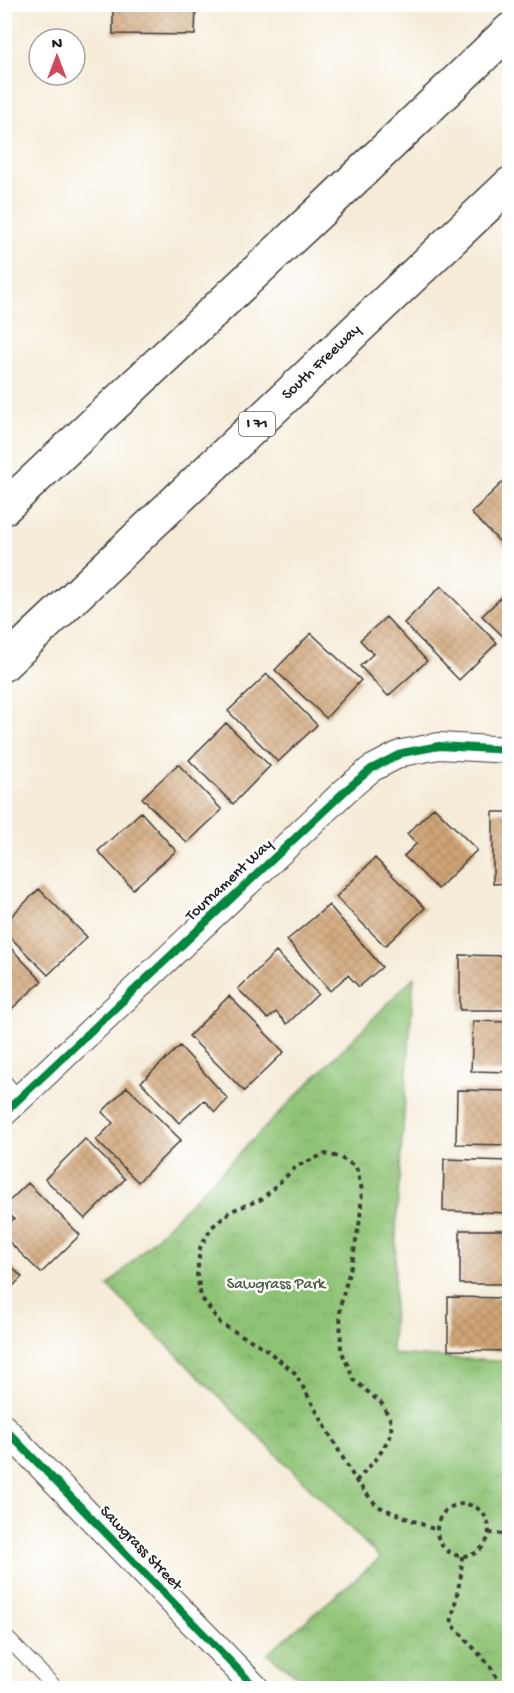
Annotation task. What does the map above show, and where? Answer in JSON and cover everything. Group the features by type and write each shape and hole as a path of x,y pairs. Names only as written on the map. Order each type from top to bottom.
{"highway":[{"path":"4,508 510,30"},
{"name":"South Freeway","path":"4,664 510,184"}],"street":[{"name":"Tournament Way","path":"9,1098 371,769 402,753 439,746 510,750"},
{"name":"Sawgrass Street","path":"4,1428 256,1689"}],"lane":[{"path":"4,1635 56,1689"}],"path":[{"path":"356,1481 378,1457 392,1433 390,1419 382,1404 354,1380 341,1350 340,1306 360,1220 362,1190 356,1167 339,1157 325,1154 297,1166 262,1199 231,1211 212,1227 200,1248 197,1275 201,1297 221,1324 263,1347 295,1373 356,1481 377,1506 436,1530"},
{"path":"465,1503 480,1510 486,1516 489,1525 487,1541 477,1552 462,1556 454,1555 441,1545 436,1530 442,1513 448,1507 465,1503"},
{"path":"489,1533 510,1534"},
{"path":"462,1556 461,1575 450,1623 490,1666 503,1689"}],"green space":[{"name":"Sawgrass Park","path":"414,977 397,1211 392,1354 509,1362 509,1688 370,1688 325,1685 294,1674 267,1654 380,1558 108,1286"}],"building":[{"path":"113,4 196,4 195,35 113,34"},
{"path":"510,475 510,552 471,513"},
{"path":"441,586 497,643 459,680 404,623"},
{"path":"510,589 510,643 482,616"},
{"path":"386,617 427,661 388,696 360,666 373,654 360,640"},
{"path":"311,633 361,680 326,718 275,670"},
{"path":"267,674 317,725 278,762 228,711"},
{"path":"226,723 270,766 233,804 189,760"},
{"path":"178,764 222,810 187,843 142,798"},
{"path":"434,807 477,850 438,889 404,856 417,843 407,834"},
{"path":"141,812 176,851 133,889 98,851"},
{"path":"493,812 510,812 510,883 493,884"},
{"path":"375,858 425,908 385,946 336,897"},
{"path":"39,889 87,937 48,975 4,931 4,923"},
{"path":"329,905 382,967 359,987 348,975 330,991 287,940"},
{"path":"4,941 42,981 4,1016"},
{"path":"276,952 318,994 287,1024 276,1012 268,1019 238,989"},
{"path":"460,955 510,956 510,1010 460,1010"},
{"path":"229,996 284,1052 244,1091 189,1036"},
{"path":"473,1021 510,1022 510,1072 471,1071"},
{"path":"180,1046 228,1099 215,1112 204,1100 179,1123 141,1082"},
{"path":"127,1087 181,1140 138,1182 96,1140 113,1123 102,1112"},
{"path":"457,1090 510,1091 510,1145 456,1144"},
{"path":"85,1139 125,1179 85,1219 45,1179"},
{"path":"444,1159 510,1161 510,1213 443,1211"},
{"path":"28,1183 80,1235 41,1273 4,1237 4,1228 14,1219 4,1209 4,1206"},
{"path":"460,1230 510,1230 510,1284 460,1284"},
{"path":"4,1259 22,1277 4,1295"},
{"path":"448,1297 510,1298 510,1351 448,1350"}],"cycle path":[{"path":"4,1113 371,769 402,753 439,746 510,750"},
{"path":"4,1428 256,1688"}]}
